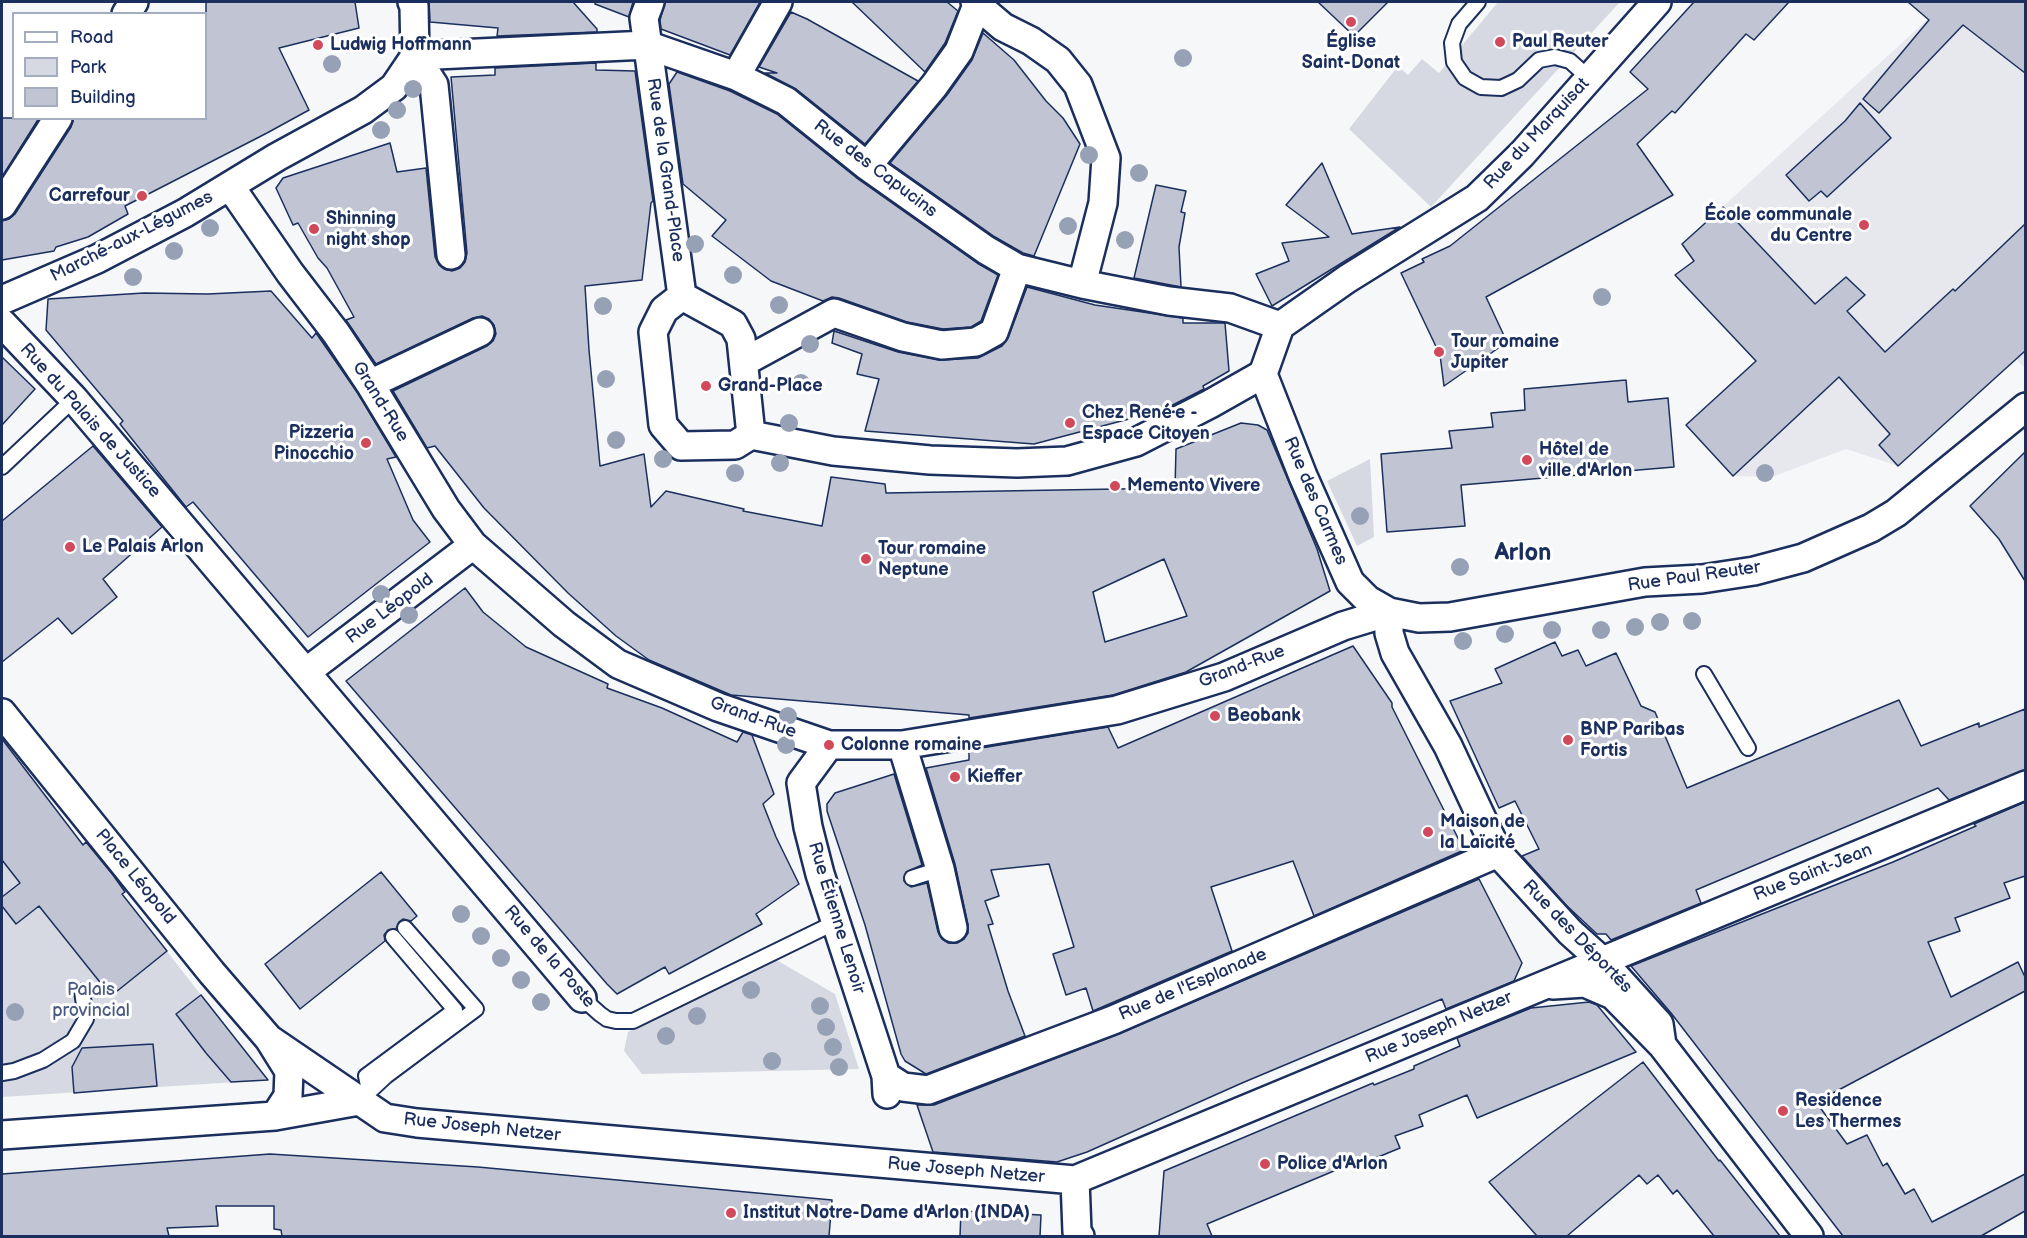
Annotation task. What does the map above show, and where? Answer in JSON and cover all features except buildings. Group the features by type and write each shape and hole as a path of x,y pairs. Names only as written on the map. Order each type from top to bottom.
{"street":[{"path":"412,2 415,56 434,85 451,255"},
{"name":"Rue de la Grand-Place","path":"650,2 644,18 682,296"},
{"path":"736,76 778,2"},
{"name":"Rue du Marquisat","path":"1280,326 1347,279 1477,198 1522,154 1657,2"},
{"path":"867,166 934,86 959,51 976,3 1003,27 1031,41 1058,60 1078,85 1106,158 1103,203 1082,284"},
{"name":"Rue des Capucins","path":"415,56 647,45 736,76 786,101 867,166 986,250 1017,268 1082,284 1169,301 1230,308 1280,326"},
{"path":"230,186 277,157 363,110 394,87 415,56"},
{"path":"2,205 57,120"},
{"name":"Marché-aux-Légumes","path":"2,300 97,259 185,213 230,186 290,273"},
{"path":"744,362 834,313 903,337 942,345 976,342 994,332 1017,268"},
{"name":"Grand-Rue","path":"290,273 323,315 370,384 446,508 473,545 564,624 618,664 718,707 830,745 902,745 1117,710 1224,677 1343,626 1389,612"},
{"path":"751,435 741,339 733,324 682,296 664,310 653,332 663,425 681,446 735,445 751,435 833,451 930,460 1017,463 1067,461 1136,442 1263,374 1280,326"},
{"name":"Rue du Palais de Justice","path":"2,323 74,399 306,672"},
{"path":"370,384 480,332"},
{"name":"Rue des Carmes","path":"1263,374 1303,476 1350,582 1368,600 1389,612"},
{"name":"Rue Paul Reuter","path":"1389,612 1419,618 1450,617 1645,582 1701,579 1754,571 1803,558 1871,528 1896,513 2025,407"},
{"name":"Rue Léopold","path":"306,672 473,545"},
{"name":"Rue des Déportés","path":"1389,612 1389,633 1395,653 1448,746 1498,853 1659,1024 1662,1045 1809,1236"},
{"name":"Rue de la Poste","path":"306,672 582,998"},
{"name":"Place Léopold","path":"2,713 212,973 269,1039"},
{"name":"Rue Étienne Lenoir","path":"830,745 801,783 808,827 820,874 886,1087"},
{"path":"902,745 940,869 953,928"},
{"name":"Rue Saint-Jean","path":"1601,960 2025,785"},
{"name":"Rue de l'Esplanade","path":"886,1087 928,1090 1113,1020 1498,853"},
{"name":"Rue Joseph Netzer","path":"269,1039 385,1118 417,1124 1075,1180 1601,960"},
{"name":"Rue Joseph Netzer","path":"1540,986 1585,983 1613,995 1662,1045"},
{"path":"269,1039 289,1071 288,1096 274,1116"},
{"path":"2,1135 274,1116 359,1101"},
{"path":"1075,1180 1077,1232 1080,1236"}],"lane":[{"path":"1478,2 1459,24 1452,43 1454,62 1465,78 1481,87 1501,88 1518,80 1539,60 1555,57 1570,61 1589,78"},
{"path":"2,467 74,399"},
{"path":"1704,674 1748,748"},
{"path":"912,878 940,869"},
{"name":"Rue de la Poste","path":"582,998 607,1018 616,1021 633,1021 836,922"},
{"path":"359,1101 386,1076 476,1009 405,928"},
{"path":"359,1101 368,1086 366,1076 455,1010 393,937"},
{"path":"2,1073 43,1060 73,1041 86,1019 82,991"}],"shaded area":[{"name":"École communale du Centre","path":"1940,8 2025,73 2025,368 2015,358 1898,466 1846,449 1772,477 1733,476 1699,439 1708,431 1696,417 1756,361 1675,275 1694,261 1682,244"}],"green space":[{"path":"1498,2 1620,2 1431,207 1349,129 1398,66 1408,75 1422,59 1439,73"},
{"path":"1370,459 1374,537 1357,546 1327,481"},
{"name":"Palais provincial","path":"2,741 82,844 86,842 125,892 122,894 259,1069 257,1078 253,1081 2,1097"},
{"path":"773,958 835,994 859,1069 642,1074 624,1051 628,1032"}],"place":[{"name":"Église Saint-Donat","path":"1351,22"},
{"name":"Paul Reuter","path":"1500,42"},
{"name":"Ludwig Hoffmann","path":"318,45"},
{"name":"Carrefour","path":"142,196"},
{"name":"École communale du Centre","path":"1864,225"},
{"name":"Shinning night shop","path":"314,229"},
{"name":"Tour romaine Jupiter","path":"1439,352"},
{"name":"Grand-Place","path":"706,386"},
{"name":"Chez René·e - Espace Citoyen","path":"1070,423"},
{"name":"Pizzeria Pinocchio","path":"366,443"},
{"name":"Hôtel de ville d'Arlon","path":"1527,460"},
{"name":"Memento Vivere","path":"1115,486"},
{"name":"Le Palais Arlon","path":"70,547"},
{"name":"Tour romaine Neptune","path":"866,559"},
{"name":"Beobank","path":"1215,716"},
{"name":"BNP Paribas Fortis","path":"1568,740"},
{"name":"Colonne romaine","path":"829,745"},
{"name":"Kieffer","path":"955,777"},
{"name":"Maison de la Laïcité","path":"1428,832"},
{"name":"Residence Les Thermes","path":"1783,1111"},
{"name":"Police d'Arlon","path":"1265,1164"},
{"name":"Institut Notre-Dame d'Arlon (INDA)","path":"731,1213"}],"district":[{"name":"Arlon","path":"1523,554"}]}
